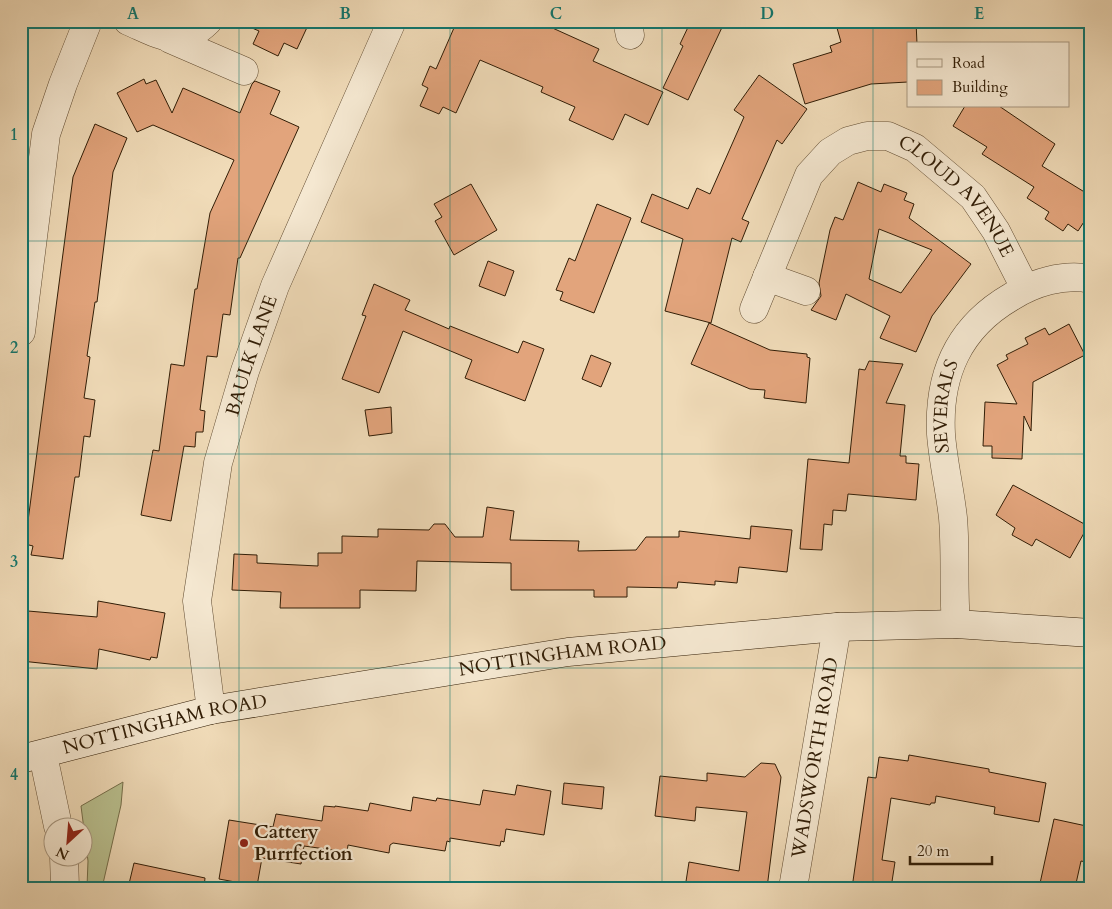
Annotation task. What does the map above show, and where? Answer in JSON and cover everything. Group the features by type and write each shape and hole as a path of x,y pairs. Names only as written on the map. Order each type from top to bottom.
{"street":[{"path":"21,332 46,134 88,21"},
{"path":"128,21 244,71"},
{"path":"170,39 200,30 208,21"},
{"name":"BAULK LANE","path":"211,710 196,601 218,463 245,370 275,286 392,21"},
{"name":"CLOUD AVENUE","path":"754,309 809,175 819,161 848,141 867,136 888,136 915,148 973,197 996,231 1025,288"},
{"path":"767,277 806,291"},
{"name":"SEVERALS","path":"956,624 953,518 941,435 942,402 947,370 961,342 984,316 1025,288 1057,279 1091,279"},
{"name":"NOTTINGHAM ROAD","path":"32,757 211,710 568,652 837,627 956,624 1091,634"},
{"name":"WADSWORTH ROAD","path":"793,888 837,627"},
{"path":"32,757 54,816"},
{"path":"64,866 65,888"}],"green space":[{"path":"123,782 121,805 102,888 87,887 88,866 92,866 92,816 82,816 81,806"}],"building":[{"path":"236,21 310,21 297,49 284,43 278,56 253,44 259,31"},
{"path":"457,21 537,21 599,49 593,61 663,92 648,125 625,114 613,140 569,120 575,107 541,92 543,87 480,60 456,113 443,107 439,114 420,106 428,88 422,85 430,66 436,69"},
{"path":"691,21 725,21 688,100 663,88 683,46 680,44"},
{"path":"835,21 916,21 917,42 907,42 907,82 871,84 805,104 793,64 832,52 830,46 841,42"},
{"path":"759,75 807,109 782,144 777,140 742,219 749,222 741,242 732,238 711,323 665,311 683,239 641,222 652,194 688,209 697,188 710,194 744,117 734,110"},
{"path":"144,79 146,84 156,80 172,113 183,88 240,113 255,81 280,91 270,114 299,127 240,258 238,258 230,315 223,314 217,357 207,356 200,410 205,411 203,432 196,432 195,447 184,446 171,521 141,515 153,450 159,451 171,364 184,366 195,289 197,289 210,213 234,160 153,125 137,132 117,93"},
{"path":"964,108 1002,108 1055,144 1042,166 1091,196 1091,211 1078,231 1068,224 1063,231 1045,219 1049,212 1027,198 1034,187 982,154 987,147 953,126"},
{"path":"95,124 127,138 113,172 97,302 95,302 87,356 90,357 84,398 95,400 90,437 84,436 79,477 75,477 63,559 31,555 33,546 25,544 73,177"},
{"path":"858,182 881,192 884,184 907,193 904,200 914,204 909,218 971,264 932,316 916,352 880,338 890,316 846,294 836,320 811,310 821,296 819,283 830,230 835,217 843,220","holes":["879,229 932,250 901,293 869,279"]},
{"path":"471,184 497,230 454,255 435,221 442,217 434,204"},
{"path":"597,204 631,218 594,313 560,300 563,292 556,290 569,258 575,261"},
{"path":"488,261 514,271 505,296 479,286"},
{"path":"374,284 410,300 405,310 449,329 450,326 518,353 523,341 544,349 525,401 465,378 472,360 403,331 379,393 342,379 366,316 362,315"},
{"path":"709,323 770,350 807,354 807,357 810,358 806,403 764,398 765,390 750,389 691,364"},
{"path":"1069,324 1085,355 1033,382 1031,431 1024,416 1022,459 992,458 992,446 983,446 985,402 1017,404 997,365 1008,359 1006,355 1028,344 1025,338 1045,328 1049,335"},
{"path":"591,355 611,363 601,387 582,379"},
{"path":"869,361 903,364 886,403 905,405 900,456 906,456 906,463 919,464 916,500 848,494 846,511 833,510 832,525 824,524 822,550 800,549 808,459 849,463 859,369 865,370"},
{"path":"391,407 392,433 369,436 365,410"},
{"path":"1013,485 1088,526 1070,558 1036,539 1032,546 1012,535 1015,528 996,515"},
{"path":"487,507 514,511 510,540 579,541 578,551 636,550 646,537 679,537 679,531 750,539 751,526 792,530 787,572 739,567 737,583 715,581 715,585 678,582 677,588 627,587 627,597 594,597 594,590 511,590 511,563 417,561 416,591 360,590 360,608 280,608 281,592 232,590 234,554 257,555 257,563 318,566 318,553 342,553 342,536 378,537 378,529 429,530 434,524 445,524 455,537 483,537"},
{"path":"98,601 165,613 157,658 151,657 150,660 99,649 97,669 21,661 21,620 27,620 28,611 97,617"},
{"path":"909,755 989,769 989,772 1046,783 1039,822 994,814 995,807 936,796 935,803 930,805 891,798 882,860 895,862 891,888 852,888 868,777 876,778 879,757 908,761"},
{"path":"761,763 775,764 781,777 767,888 685,888 689,862 739,871 747,812 696,807 695,821 655,816 660,776 707,781 707,773 745,777"},
{"path":"564,783 604,787 602,809 562,804"},
{"path":"517,785 551,791 544,835 506,829 504,842 501,841 500,846 450,838 450,842 447,841 445,851 393,843 390,845 389,853 348,845 347,852 304,846 301,864 262,858 257,886 219,879 229,820 273,827 276,814 322,821 324,806 368,811 370,803 411,811 413,797 436,801 437,798 480,805 483,790 515,795"},
{"path":"1054,819 1091,827 1091,863 1081,861 1075,888 1039,888"},
{"path":"134,863 205,878 204,888 128,888"}],"place":[{"name":"Cattery Purrfection","path":"244,843"}]}
